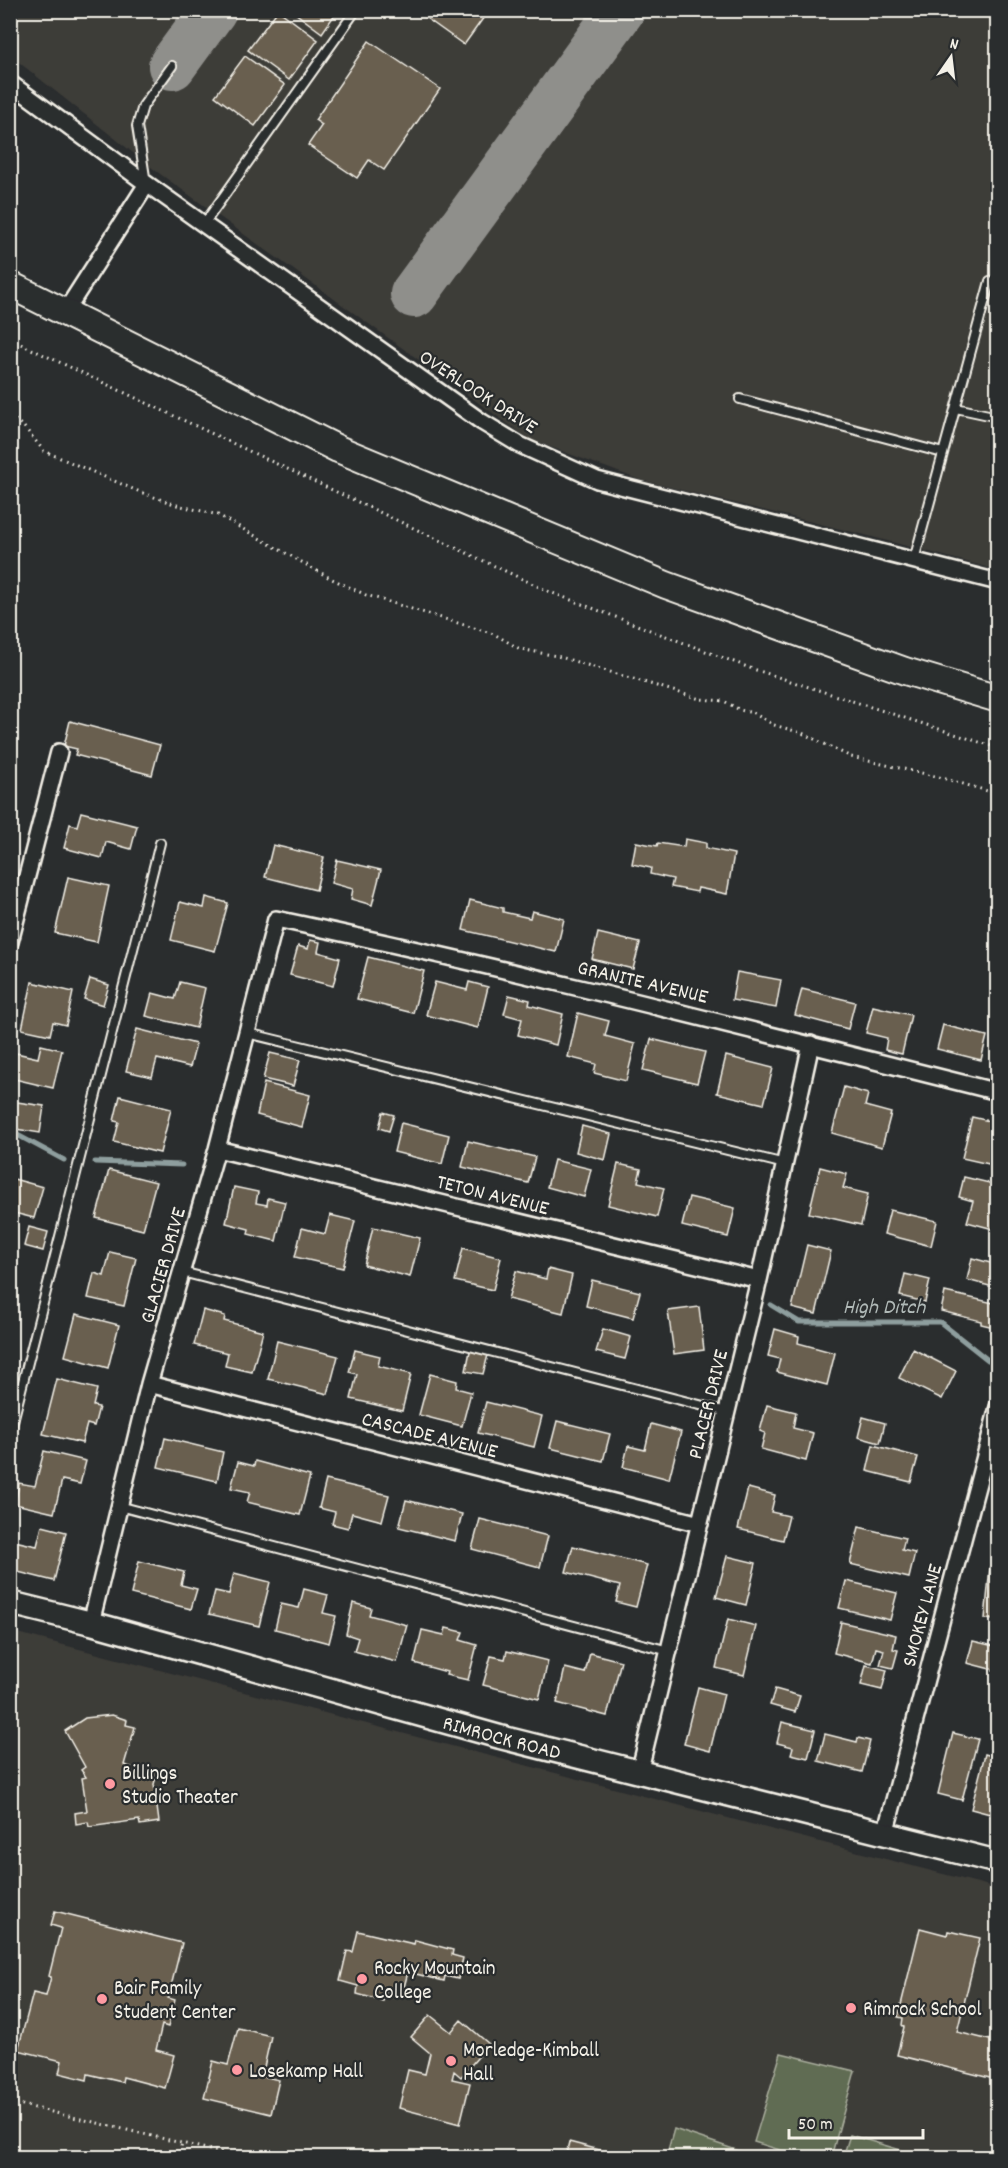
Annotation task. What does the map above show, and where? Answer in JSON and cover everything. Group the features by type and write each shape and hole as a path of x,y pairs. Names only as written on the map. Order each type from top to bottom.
{"highway":[{"path":"10,285 360,458 666,585 905,671 998,699"}],"main road":[{"name":"RIMROCK ROAD","path":"10,1603 91,1623 639,1773 998,1862"}],"street":[{"name":"OVERLOOK DRIVE","path":"10,83 147,184 482,422 542,456 597,480 998,582"},
{"path":"65,312 147,184"},
{"path":"10,942 59,752"},
{"name":"GLACIER DRIVE","path":"91,1623 149,1384 217,1149 276,919"},
{"name":"GRANITE AVENUE","path":"276,919 390,943 811,1044 998,1092"},
{"name":"PLACER DRIVE","path":"639,1773 759,1280 811,1044"},
{"name":"TETON AVENUE","path":"217,1149 759,1280"},
{"name":"CASCADE AVENUE","path":"149,1384 700,1524"},
{"name":"SMOKEY LANE","path":"885,1834 998,1407"}],"lane":[{"path":"204,224 356,10"},
{"path":"147,184 137,126 143,105 172,66"},
{"path":"914,560 990,281"},
{"path":"740,399 944,453"},
{"path":"956,408 998,417"},
{"path":"10,1433 160,843"},
{"path":"247,1033 785,1164"},
{"path":"182,1272 727,1412"},
{"path":"119,1506 669,1651"}],"path":[{"path":"10,339 550,592 750,668 998,748"},
{"path":"10,416 24,427 44,451 177,505 218,515 330,578 366,595 494,634 520,649 557,656 700,699 724,701 774,725 802,733 850,757 939,777 998,794"},
{"path":"10,2102 244,2157"},
{"path":"178,2157 182,2143"}],"shaded area":[{"path":"10,11 997,11 997,570 640,480 529,439 156,171 11,56"},
{"name":"Rocky Mountain College","path":"10,1631 997,1888 997,2157 757,2157 674,2129 666,2158 11,2157"}],"green space":[{"path":"781,2053 855,2071 831,2157 802,2157 754,2142"},
{"path":"674,2129 757,2157 666,2157"},
{"path":"850,2135 904,2151 902,2157 843,2157"}],"building":[{"path":"278,10 318,40 289,80 248,50"},
{"path":"291,10 338,10 322,33"},
{"path":"415,10 489,10 464,45"},
{"path":"369,41 440,89 384,170 369,160 357,178 308,145 322,125 315,120"},
{"path":"245,56 285,85 255,126 215,96"},
{"path":"70,721 160,745 152,775 75,755 77,749 64,746"},
{"path":"81,812 137,826 131,849 106,842 102,858 64,848 70,824 77,826"},
{"path":"685,839 706,843 706,848 734,854 727,894 698,888 697,892 671,887 673,879 650,874 651,868 632,864 636,842 657,846 658,843 684,847"},
{"path":"273,845 324,857 316,890 265,877"},
{"path":"337,860 381,870 372,905 351,899 353,889 331,883"},
{"path":"68,877 109,886 97,942 55,933"},
{"path":"206,897 228,903 215,951 171,940 180,902 204,908"},
{"path":"470,900 503,908 503,912 530,918 532,911 564,919 556,952 463,930"},
{"path":"598,933 640,943 633,969 592,959"},
{"path":"310,940 320,942 318,952 340,958 333,986 290,975 298,946 308,949"},
{"path":"368,957 424,971 413,1013 357,999"},
{"path":"737,972 781,980 776,1008 732,1000"},
{"path":"90,979 109,985 103,1005 84,999"},
{"path":"32,982 73,992 66,1025 53,1022 50,1035 22,1029"},
{"path":"180,982 205,988 196,1028 146,1016 152,993 175,999"},
{"path":"435,982 467,990 469,982 488,987 478,1028 426,1015"},
{"path":"802,989 855,1002 848,1029 795,1015"},
{"path":"509,995 530,1000 529,1005 563,1014 556,1045 518,1035 522,1019 504,1014"},
{"path":"873,1006 911,1015 902,1054 885,1050 887,1038 866,1033"},
{"path":"578,1013 609,1021 605,1036 635,1044 626,1081 594,1073 596,1064 568,1057"},
{"path":"943,1025 987,1036 981,1060 937,1049"},
{"path":"137,1029 196,1044 190,1067 157,1059 152,1077 126,1071"},
{"path":"651,1039 705,1052 697,1083 643,1070"},
{"path":"41,1045 62,1050 53,1088 10,1078 16,1053 38,1058"},
{"path":"270,1053 300,1060 293,1086 263,1079"},
{"path":"726,1056 773,1068 764,1104 717,1093"},
{"path":"264,1083 310,1095 302,1127 257,1115"},
{"path":"844,1087 868,1094 865,1106 891,1113 882,1147 832,1133"},
{"path":"120,1096 171,1109 160,1153 114,1142 119,1122 114,1121"},
{"path":"10,1101 44,1106 40,1133 10,1128"},
{"path":"383,1112 394,1115 389,1131 379,1128"},
{"path":"972,1117 998,1123 998,1166 962,1158"},
{"path":"401,1123 449,1135 442,1164 394,1152"},
{"path":"582,1126 611,1134 605,1160 576,1152"},
{"path":"468,1141 535,1157 528,1183 462,1167"},
{"path":"554,1160 591,1169 584,1197 547,1187"},
{"path":"618,1164 641,1169 638,1182 664,1188 657,1217 608,1205"},
{"path":"820,1167 847,1174 843,1188 868,1194 861,1225 809,1213"},
{"path":"109,1170 156,1182 143,1230 96,1218"},
{"path":"964,1177 998,1185 997,1230 967,1222 973,1201 959,1197"},
{"path":"10,1178 43,1187 34,1218 10,1212"},
{"path":"234,1187 258,1192 256,1203 267,1205 268,1198 285,1202 276,1241 248,1234 249,1229 226,1223"},
{"path":"689,1197 735,1208 728,1237 682,1226"},
{"path":"890,1210 937,1221 931,1246 884,1234"},
{"path":"330,1215 355,1221 343,1268 295,1257 302,1228 325,1234"},
{"path":"29,1227 48,1232 43,1251 24,1246"},
{"path":"373,1227 420,1238 410,1277 364,1265"},
{"path":"807,1245 831,1251 816,1314 792,1308"},
{"path":"463,1248 501,1258 493,1290 455,1281"},
{"path":"110,1252 136,1258 124,1306 88,1298 94,1273 104,1276"},
{"path":"972,1258 998,1265 997,1288 967,1280"},
{"path":"548,1269 572,1275 563,1313 508,1299 516,1271 546,1279"},
{"path":"905,1274 930,1280 925,1302 900,1296"},
{"path":"592,1280 640,1292 633,1318 586,1306"},
{"path":"945,1292 998,1304 994,1327 981,1324 981,1321 941,1311"},
{"path":"699,1307 704,1350 674,1354 668,1311"},
{"path":"203,1310 225,1316 224,1321 263,1331 252,1372 225,1366 228,1353 194,1345"},
{"path":"76,1314 119,1325 108,1368 65,1356"},
{"path":"603,1329 631,1337 625,1359 596,1352"},
{"path":"775,1329 799,1336 798,1343 835,1353 827,1385 777,1372 780,1359 768,1356"},
{"path":"277,1341 338,1356 328,1394 268,1379"},
{"path":"913,1349 956,1371 942,1399 899,1378"},
{"path":"355,1350 380,1356 378,1366 411,1374 402,1411 351,1399 357,1374 349,1372"},
{"path":"470,1351 488,1355 483,1374 466,1371"},
{"path":"430,1374 457,1381 456,1388 471,1392 462,1426 419,1415"},
{"path":"57,1379 97,1389 93,1406 99,1407 94,1426 87,1424 82,1443 43,1434"},
{"path":"486,1402 542,1416 534,1447 478,1433"},
{"path":"767,1405 796,1412 793,1428 813,1433 806,1461 761,1449 765,1433 760,1431"},
{"path":"863,1417 885,1423 880,1443 858,1437"},
{"path":"557,1421 610,1434 603,1461 550,1448"},
{"path":"651,1424 681,1432 669,1479 623,1467 628,1446 645,1450"},
{"path":"165,1438 223,1452 217,1481 158,1467"},
{"path":"873,1445 918,1457 911,1482 867,1471"},
{"path":"44,1451 86,1461 80,1484 62,1480 54,1513 15,1504 19,1483 35,1486"},
{"path":"255,1461 310,1476 300,1515 247,1502 250,1492 231,1488 238,1462 254,1466"},
{"path":"326,1480 389,1495 382,1521 352,1513 348,1528 332,1524 335,1512 319,1508"},
{"path":"748,1488 775,1495 771,1512 789,1516 783,1540 738,1529"},
{"path":"406,1500 462,1514 455,1541 399,1527"},
{"path":"480,1519 548,1536 540,1567 472,1549"},
{"path":"42,1526 66,1532 54,1581 10,1570 10,1540 37,1546"},
{"path":"859,1527 905,1538 902,1550 915,1553 909,1578 850,1564"},
{"path":"573,1546 647,1565 636,1607 616,1602 620,1586 566,1572"},
{"path":"727,1556 756,1563 746,1605 716,1597"},
{"path":"139,1561 184,1572 181,1585 197,1589 191,1609 131,1594"},
{"path":"990,1567 998,1568 998,1620 985,1619"},
{"path":"234,1573 270,1582 259,1626 209,1614 215,1591 229,1594"},
{"path":"846,1581 897,1593 890,1620 839,1608"},
{"path":"304,1589 328,1595 323,1613 336,1616 329,1643 275,1629 281,1604 299,1608"},
{"path":"353,1603 371,1608 369,1615 407,1625 397,1662 354,1651 358,1638 346,1634"},
{"path":"728,1619 756,1626 744,1675 716,1668"},
{"path":"841,1622 896,1635 893,1649 898,1650 893,1668 880,1665 884,1650 876,1648 872,1663 834,1653"},
{"path":"446,1628 463,1632 460,1640 477,1645 468,1680 446,1675 447,1672 414,1663 422,1630 444,1635"},
{"path":"973,1641 998,1647 998,1671 967,1663"},
{"path":"507,1651 548,1661 539,1699 483,1685 491,1656 505,1659"},
{"path":"590,1653 621,1661 607,1716 557,1703 565,1668 585,1673"},
{"path":"866,1665 887,1670 882,1690 861,1685"},
{"path":"698,1687 724,1694 710,1751 684,1744"},
{"path":"775,1689 800,1696 795,1712 770,1705"},
{"path":"112,1715 127,1720 126,1725 135,1727 124,1765 131,1767 129,1773 158,1771 154,1784 159,1822 140,1825 139,1820 89,1827 88,1822 76,1824 75,1813 87,1811 82,1778 86,1777 81,1770 85,1767 65,1731 85,1718"},
{"path":"782,1722 815,1730 808,1758 791,1754 793,1747 777,1743"},
{"path":"953,1733 978,1739 962,1800 938,1794"},
{"path":"825,1734 857,1742 858,1738 870,1741 862,1772 818,1761"},
{"path":"985,1754 998,1758 998,1802 994,1815 971,1809"},
{"name":"Bair Family Student Center","path":"55,1911 182,1943 168,1998 175,2000 168,2027 162,2025 156,2050 174,2055 165,2088 123,2077 122,2082 88,2074 87,2080 59,2073 62,2061 18,2050 33,1993 46,1996 61,1928 51,1925"},
{"path":"920,1928 947,1935 948,1931 980,1938 957,2032 990,2040 998,2008 998,2080 897,2055 904,2027 903,2018 898,2017"},
{"path":"358,1931 414,1944 415,1940 453,1950 452,1955 463,1958 458,1979 445,1976 444,1981 408,1972 402,1995 386,1991 383,2001 357,1994 358,1986 340,1981 347,1951 353,1952"},
{"name":"Morledge-Kimball Hall","path":"430,2015 451,2032 461,2020 489,2044 461,2077 454,2071 452,2079 470,2083 460,2124 399,2108 408,2070 425,2074 430,2053 411,2037"},
{"name":"Losekamp Hall","path":"238,2028 271,2036 262,2076 279,2080 271,2114 204,2098 213,2061 228,2065"},
{"path":"569,2142 623,2156 623,2158 565,2158"}],"waterway":[{"name":"High Ditch","path":"10,1131 64,1160"},
{"name":"High Ditch","path":"95,1162 182,1165"},
{"name":"High Ditch","path":"771,1305 799,1322 940,1322 988,1360"}],"taxiway":[{"path":"172,66 213,10"},
{"path":"414,294 621,10"}],"place":[{"name":"Billings Studio Theater","path":"110,1784"},
{"name":"Rocky Mountain College","path":"362,1979"},
{"name":"Bair Family Student Center","path":"102,1999"},
{"name":"Rimrock School","path":"851,2008"},
{"name":"Morledge-Kimball Hall","path":"451,2061"},
{"name":"Losekamp Hall","path":"237,2070"}]}
